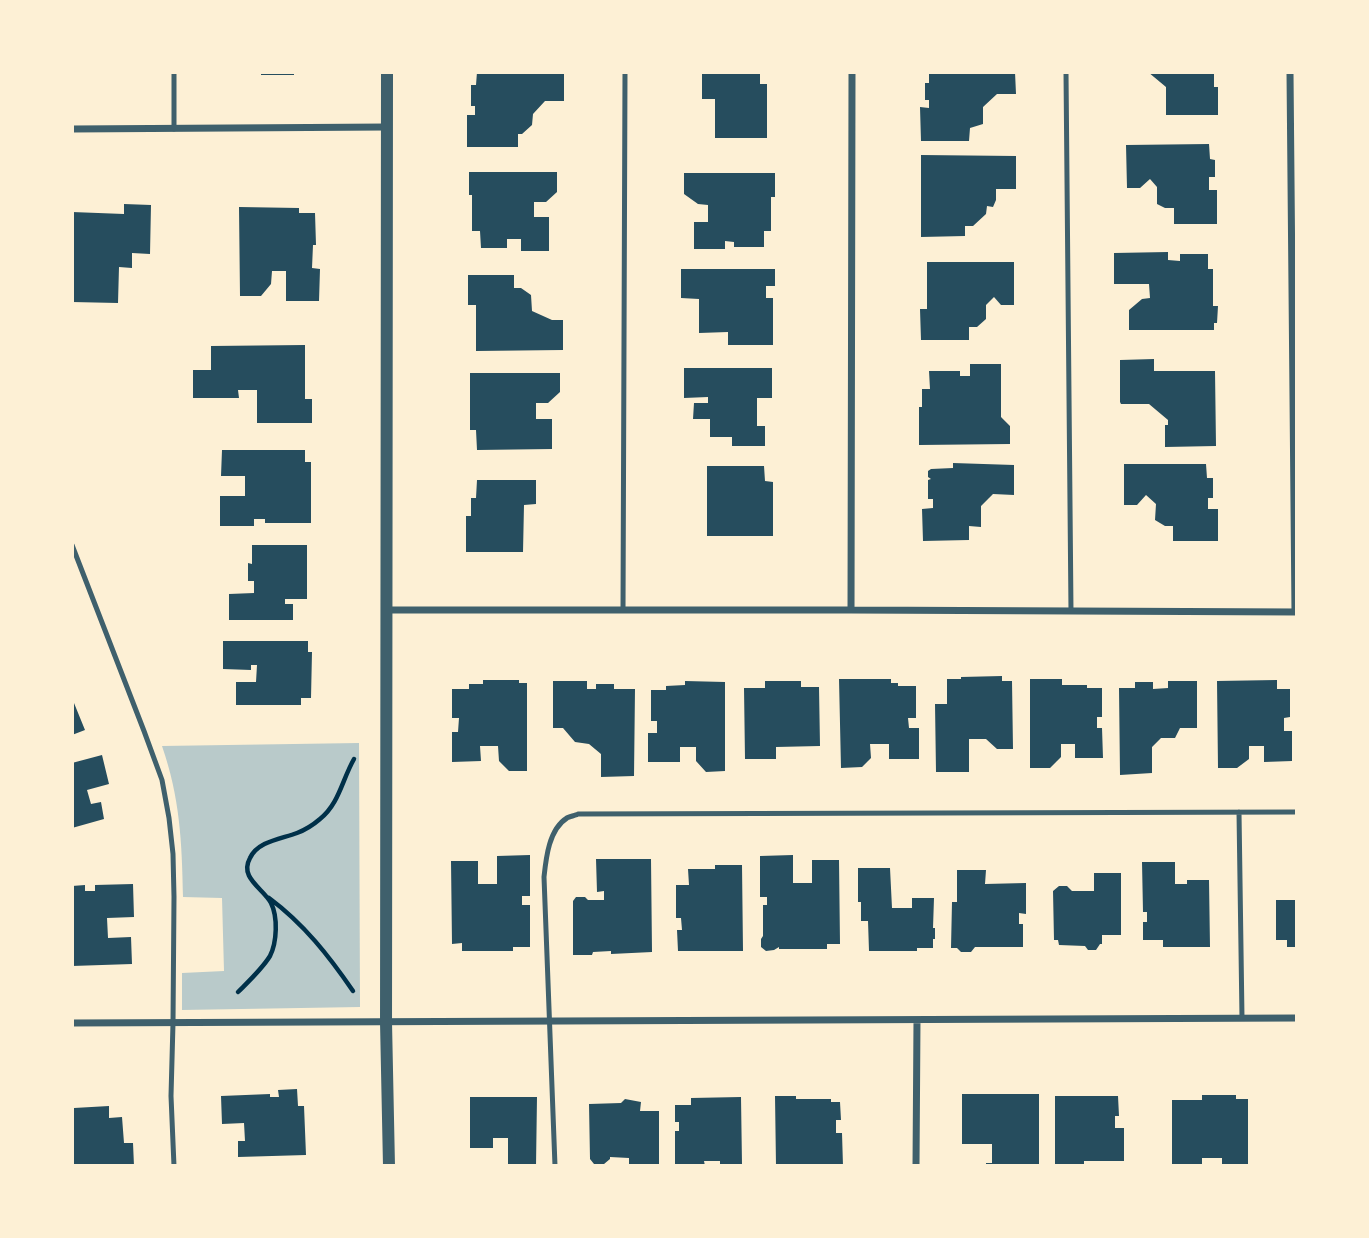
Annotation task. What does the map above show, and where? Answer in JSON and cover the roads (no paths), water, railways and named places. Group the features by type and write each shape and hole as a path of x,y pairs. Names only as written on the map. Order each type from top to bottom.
{"street":[{"path":"387,72 386,1022 389,1166"},
{"path":"851,610 852,72"},
{"path":"387,610 1296,612 1290,72"},
{"path":"72,129 387,127"},
{"path":"72,1023 1297,1018"},
{"path":"916,1020 916,1166"}],"lane":[{"path":"174,72 174,129"},
{"path":"623,610 625,72"},
{"path":"1066,72 1071,611"},
{"path":"72,545 145,731 162,780 169,818 173,854 170,1096 174,1166"},
{"path":"1239,812 1242,1018"},
{"path":"555,1166 544,877 547,854 556,829 567,817 578,814 1297,812"}]}
